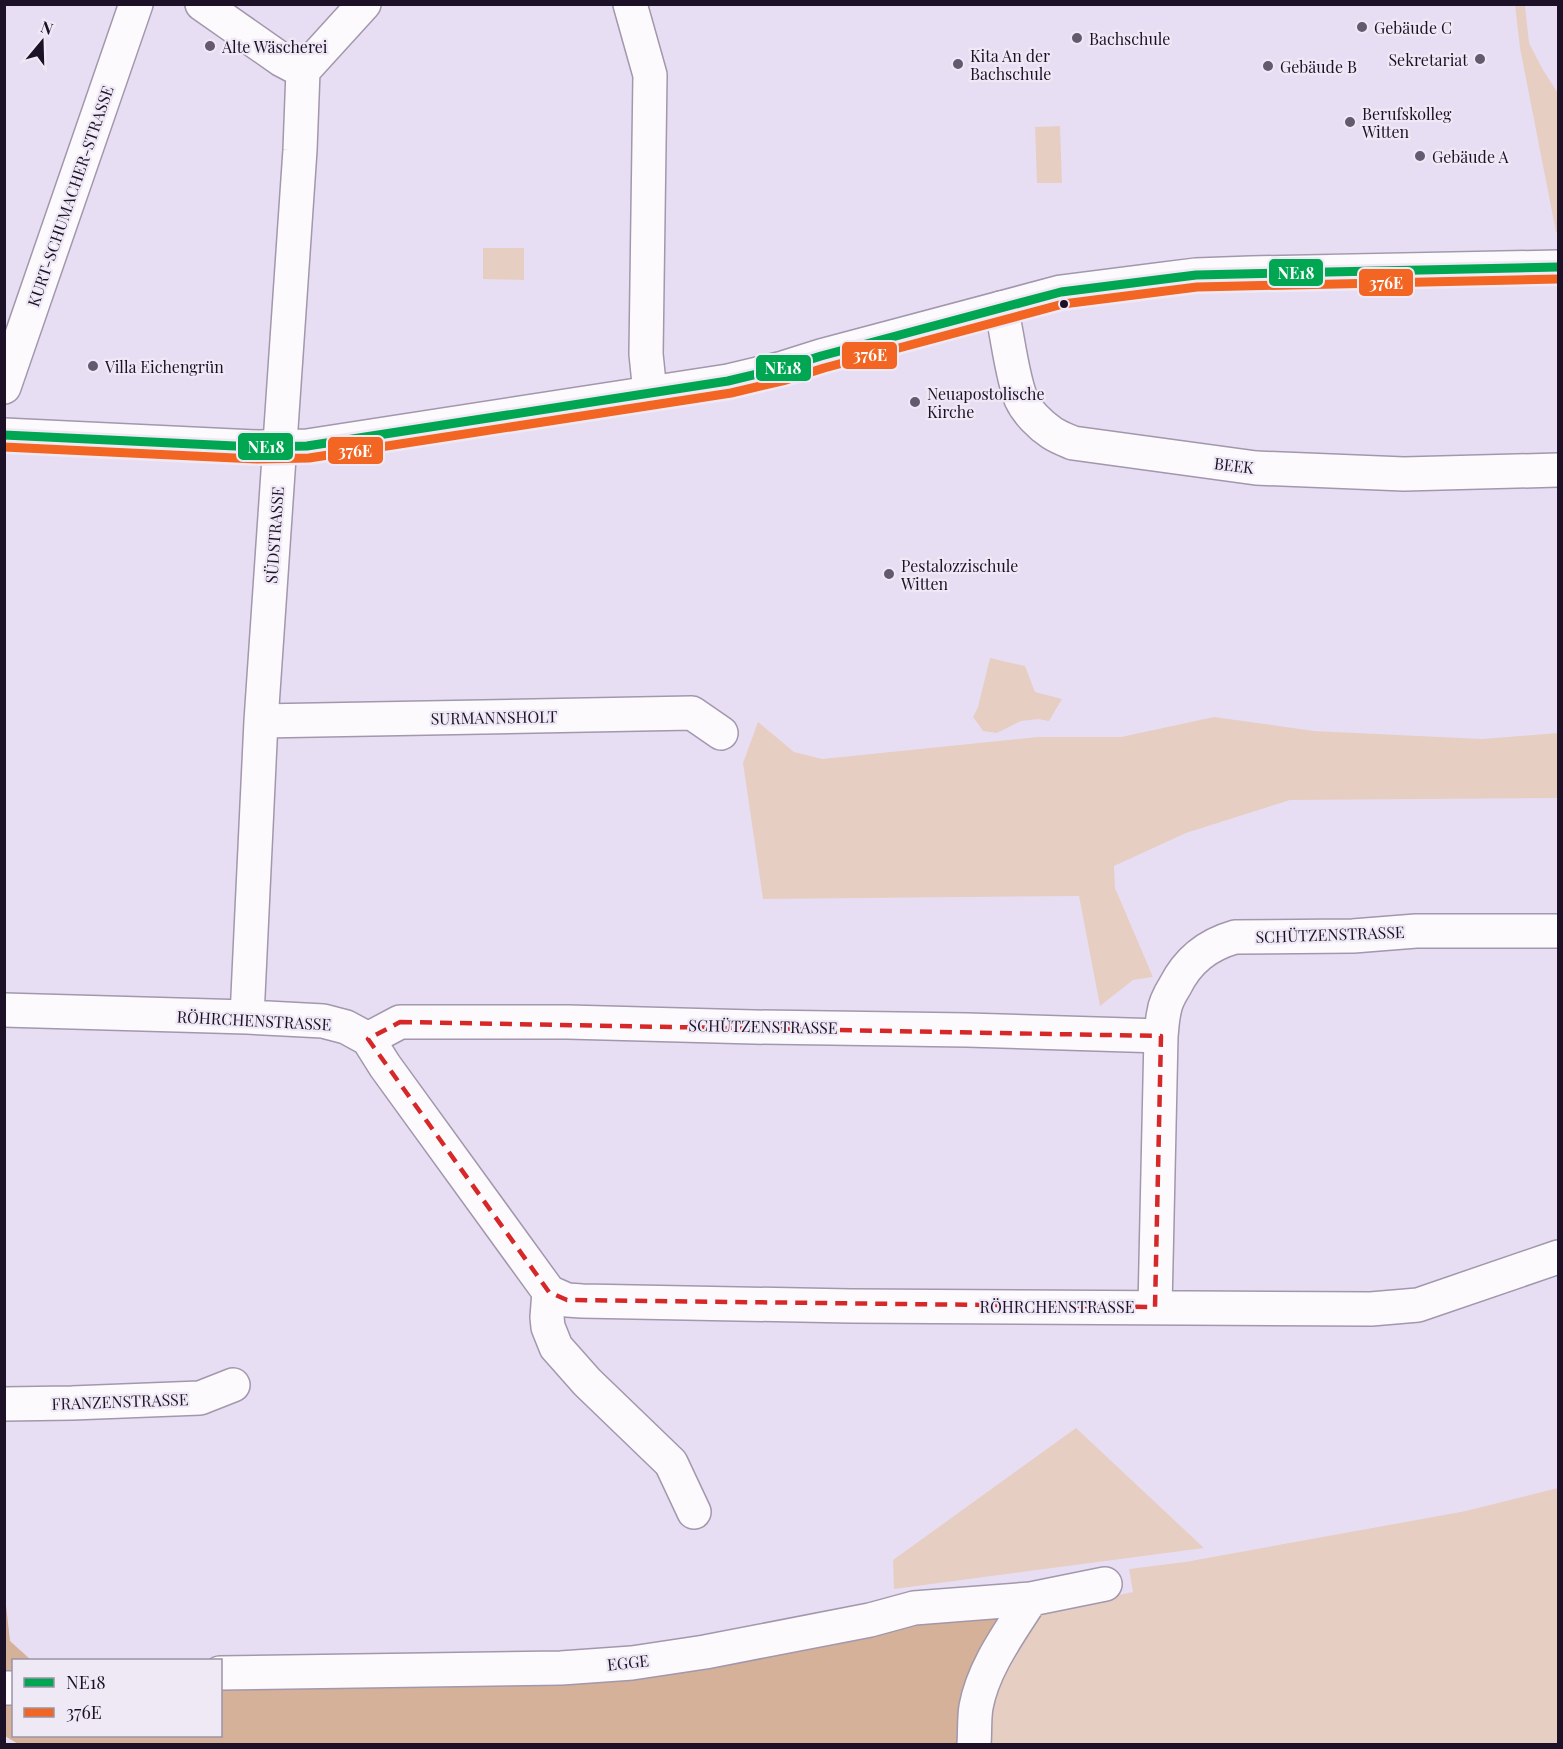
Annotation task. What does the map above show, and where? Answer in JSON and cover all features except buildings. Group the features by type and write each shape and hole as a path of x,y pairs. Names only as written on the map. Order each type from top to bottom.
{"street":[{"name":"KURT-SCHUMACHER-STRASSE","path":"4,387 136,4"},
{"path":"202,4 282,60 303,71 364,4"},
{"path":"630,4 650,75 646,354 650,393"},
{"name":"SÜDSTRASSE","path":"247,1017 261,721 281,447 303,71"},
{"path":"4,435 281,447 307,446 728,381 1061,292 1196,275 1367,269 1558,267"},
{"name":"BEEK","path":"1001,308 1022,400 1046,429 1073,443 1256,468 1404,474 1558,470"},
{"name":"SURMANNSHOLT","path":"261,721 692,713 721,733"},
{"name":"SCHÜTZENSTRASSE","path":"1155,1307 1161,1036 1168,997 1188,964 1202,951 1235,937 1353,936 1416,931 1558,931"},
{"name":"RÖHRCHENSTRASSE","path":"4,1010 323,1021 346,1027 368,1038"},
{"name":"SCHÜTZENSTRASSE","path":"368,1038 400,1022 568,1022 1161,1036"},
{"path":"368,1038 385,1066 549,1292 548,1327 556,1347 587,1382 670,1463 694,1512"},
{"name":"RÖHRCHENSTRASSE","path":"549,1292 567,1300 582,1301 851,1306 1371,1309 1418,1305 1558,1257"},
{"name":"FRANZENSTRASSE","path":"4,1404 200,1398 233,1385"},
{"name":"EGGE","path":"222,1673 549,1668 632,1663 749,1644 870,1620 914,1608 1031,1599 1105,1584"},
{"path":"974,1744 976,1707 982,1687 993,1661 1031,1599"}],"highlighted area":[{"path":"400,1022 1161,1036 1155,1307 567,1300 549,1292 368,1039"}],"shaded area":[{"path":"1515,5 1525,5 1529,43 1558,93 1558,232 1556,232 1520,48"},
{"path":"1060,126 1062,183 1037,183 1035,127"},
{"path":"483,248 524,248 524,280 483,279"},
{"path":"990,658 1025,666 1035,692 1062,699 1049,721 1038,719 1021,721 997,733 983,731 973,717 978,707"},
{"path":"1214,717 1314,731 1482,739 1558,733 1558,798 1290,800 1186,833 1114,866 1115,888 1153,977 1133,980 1100,1006 1079,896 763,899 743,763 758,722 794,752 822,759 1038,737 1121,737"},
{"path":"1076,1428 1204,1548 894,1589 893,1560"},
{"path":"1558,1488 1558,1744 987,1744 982,1720 1010,1653 1036,1612 1133,1592 1129,1569 1185,1562 1466,1511"},
{"path":"4,1587 10,1641 30,1659 12,1659 12,1737 222,1737 222,1681 563,1677 861,1626 1003,1613 962,1744 18,1744 5,1736"}],"transit line":[{"name":"NE18","path":"4,435 258,447 307,446 728,381 1061,292 1196,275 1558,267"},
{"name":"376E","path":"4,447 257,459 309,458 731,393 1063,304 1197,287 1558,279"}],"place":[{"name":"Gebäude C","path":"1362,27"},
{"name":"Bachschule","path":"1077,38"},
{"name":"Alte Wäscherei","path":"210,46"},
{"name":"Sekretariat","path":"1480,59"},
{"name":"Kita An der Bachschule","path":"958,64"},
{"name":"Gebäude B","path":"1268,66"},
{"name":"Berufskolleg Witten","path":"1350,122"},
{"name":"Gebäude A","path":"1420,156"},
{"name":"Villa Eichengrün","path":"93,366"},
{"name":"Neuapostolische Kirche","path":"915,402"},
{"name":"Pestalozzischule Witten","path":"889,574"}]}
